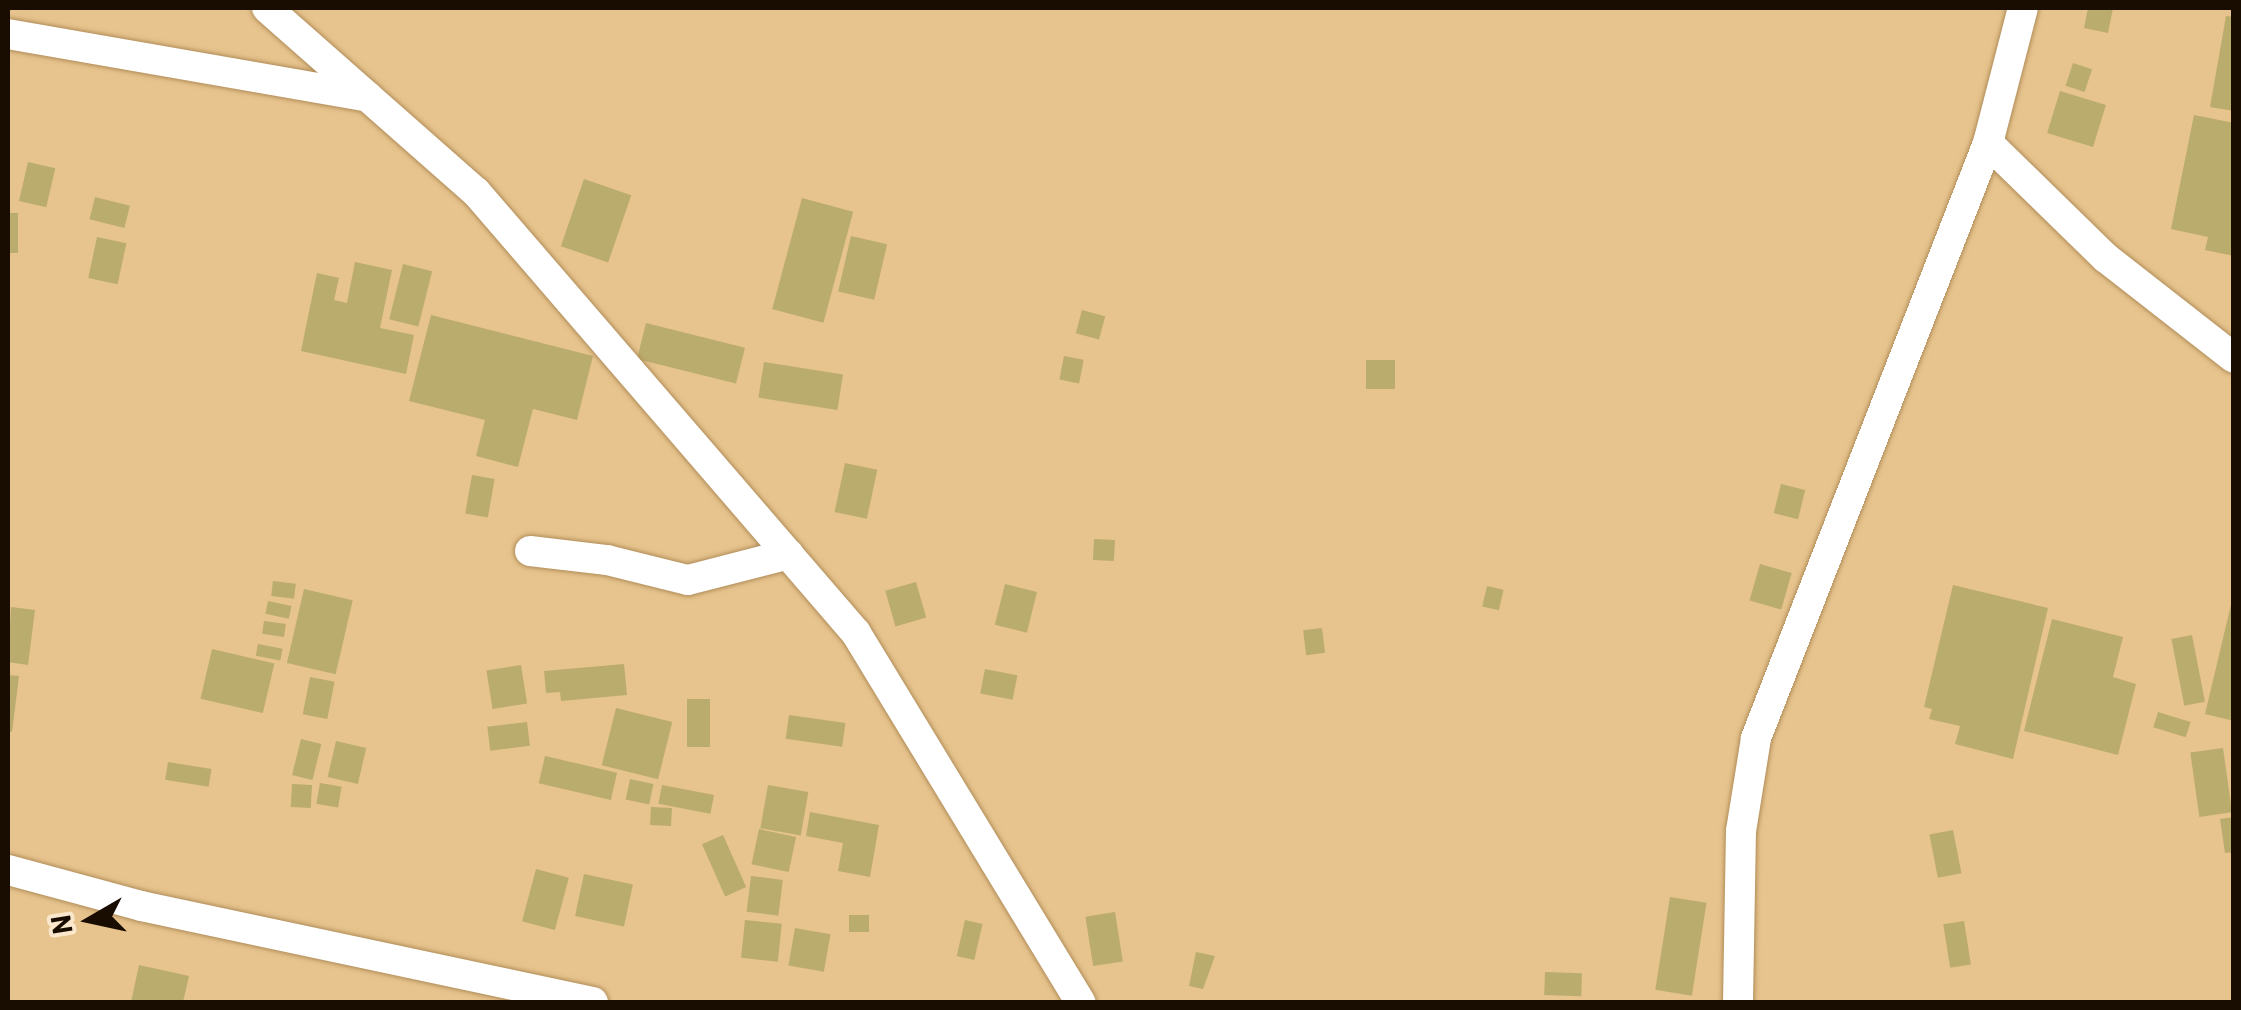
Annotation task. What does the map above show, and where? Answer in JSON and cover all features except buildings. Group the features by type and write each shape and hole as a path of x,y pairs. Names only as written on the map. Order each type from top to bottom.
{"street":[{"path":"267,8 476,192 856,632 1080,1002"},
{"path":"1738,1002 1741,831 1756,738 1988,142 2023,8"},
{"path":"8,34 368,97"},
{"path":"1988,142 2106,258 2234,358"},
{"path":"530,551 608,560 688,580 788,554"},
{"path":"8,870 141,906 593,1002"}]}
